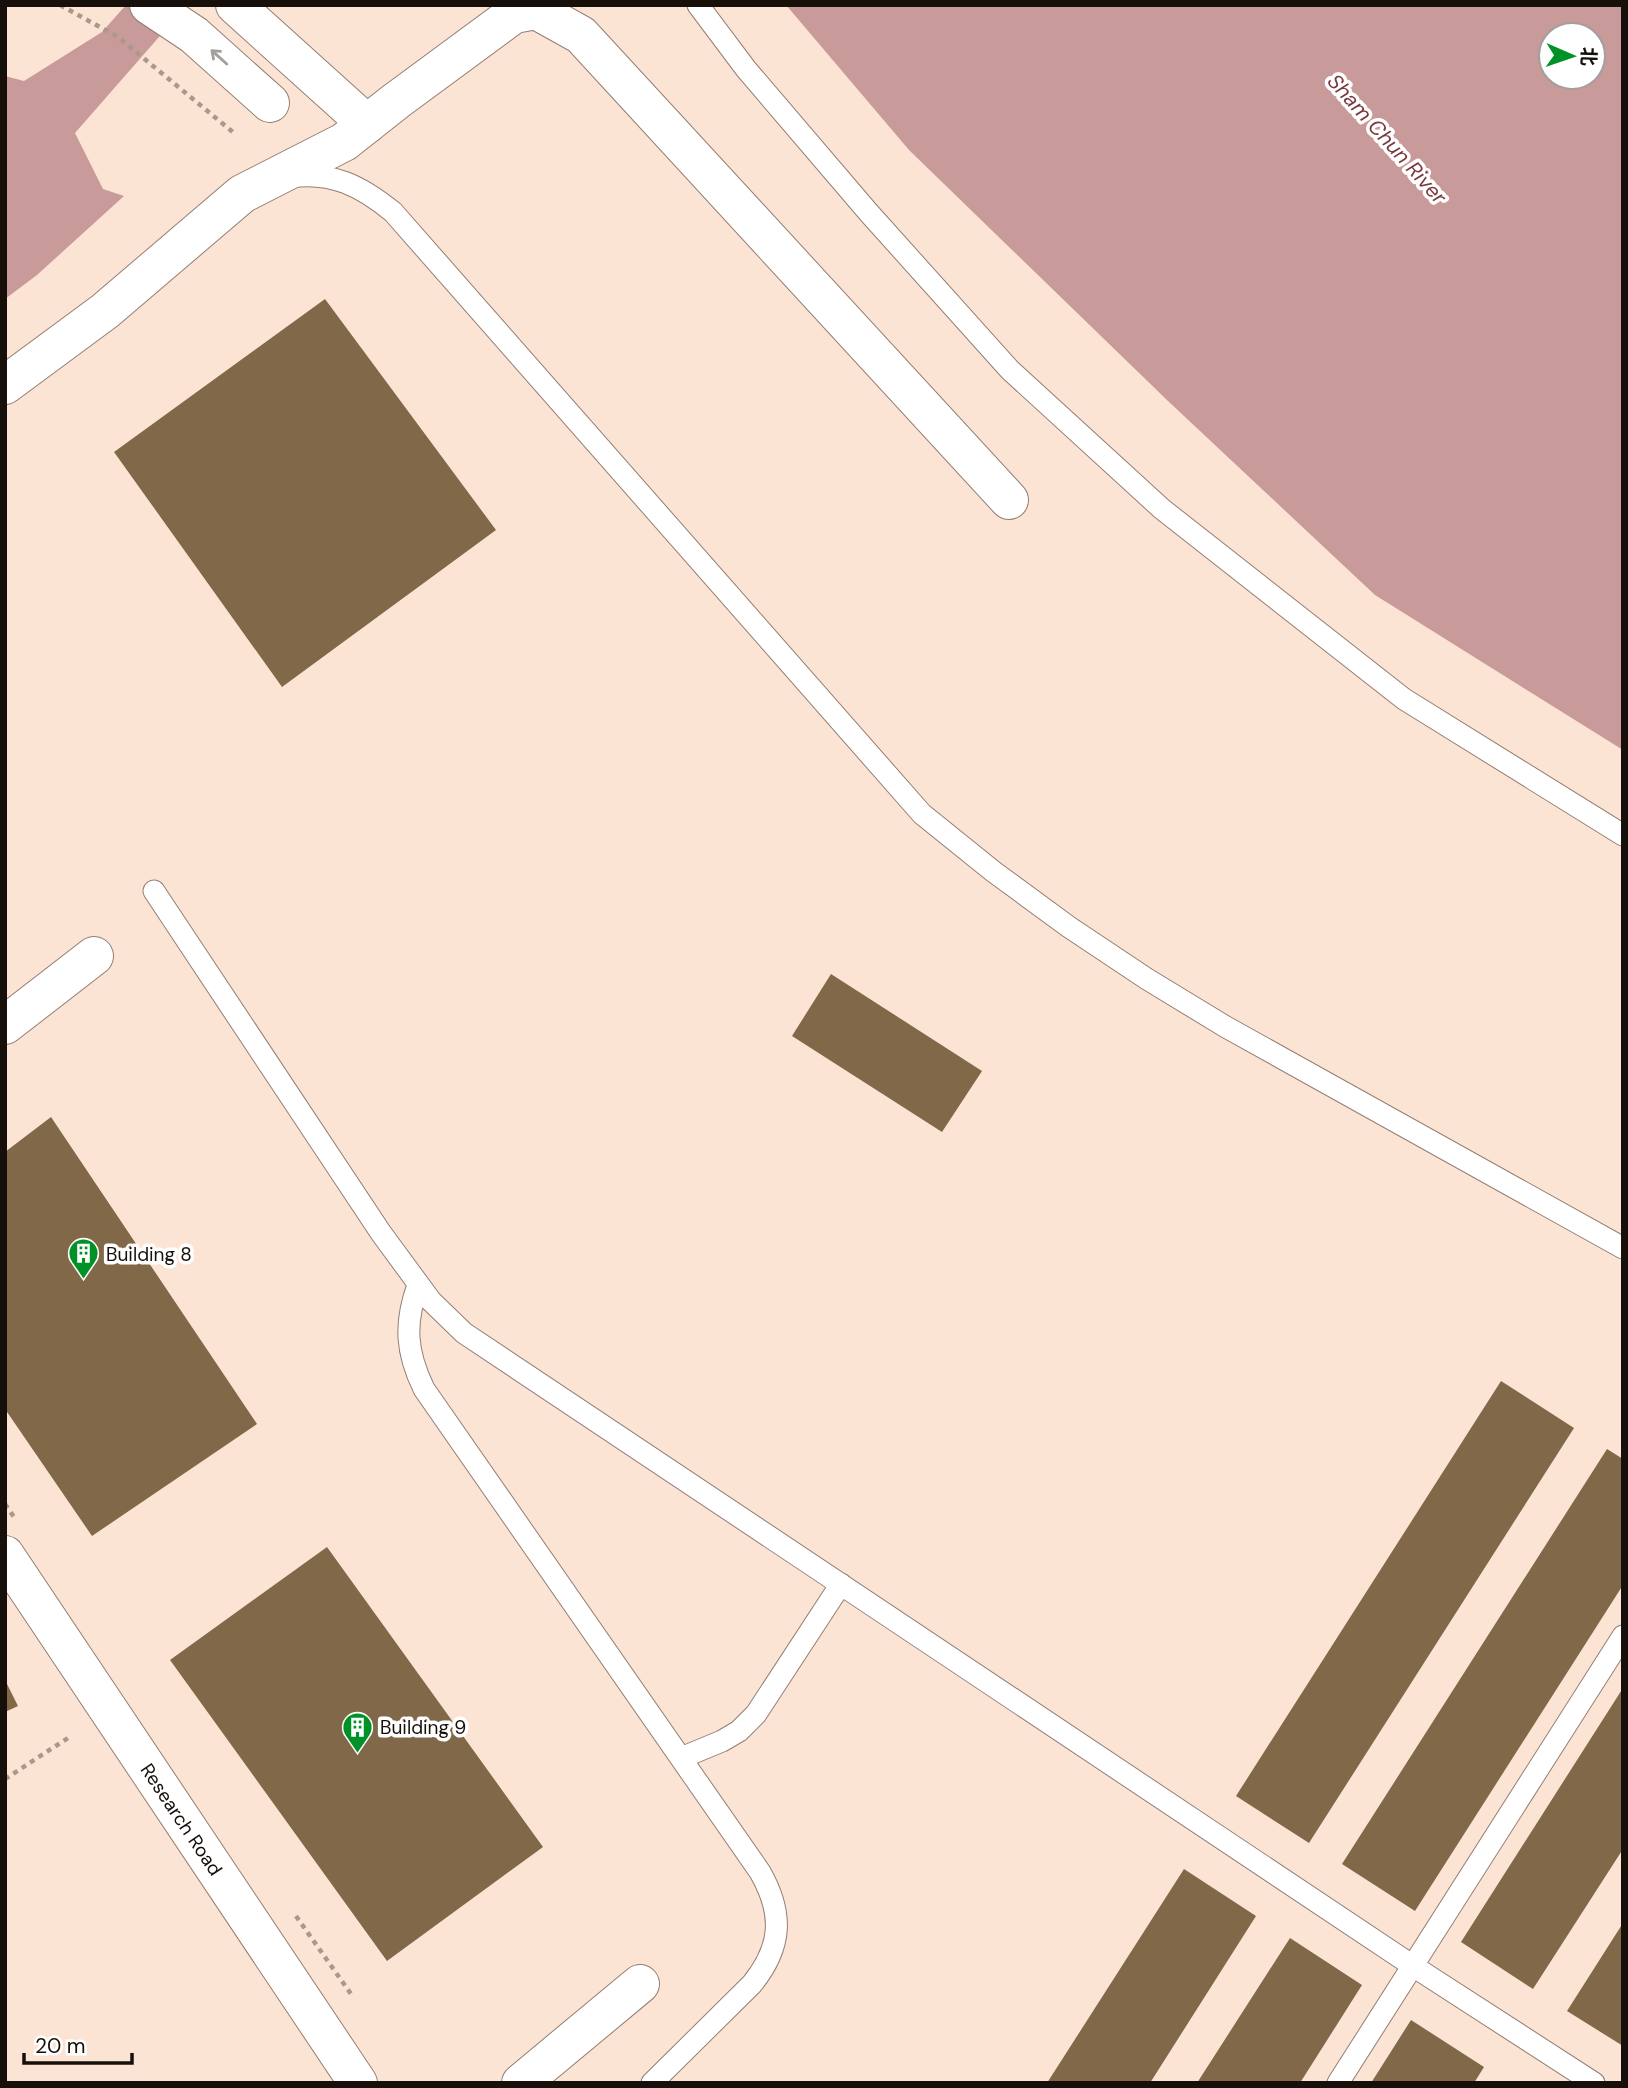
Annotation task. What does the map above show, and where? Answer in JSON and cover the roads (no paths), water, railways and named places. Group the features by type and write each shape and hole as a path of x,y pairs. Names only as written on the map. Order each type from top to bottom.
{"street":[{"path":"149,5 194,35 270,103"},
{"path":"236,5 367,124"},
{"path":"5,385 105,311 242,194 344,142 514,14 536,10 581,35 1009,500"},
{"path":"5,1025 94,956"},
{"name":"Research Road","path":"5,1555 358,2083"},
{"path":"521,2083 640,1984"}],"lane":[{"path":"698,5 746,69 869,214 1010,370 1162,509 1404,699 1623,835"},
{"path":"242,194 267,182 320,176 347,182 372,194 393,212 922,814 994,873 1069,928 1226,1027 1623,1248"},
{"path":"154,891 418,1285 464,1334 1413,1966 1594,2083"},
{"path":"418,1285 411,1305 409,1348 414,1369 424,1389 765,1881 776,1909 777,1929 773,1950 765,1968 652,2083"},
{"path":"681,1758 740,1731 756,1714 841,1584"},
{"path":"1338,2083 1623,1636"}],"water":[{"path":"126,5 187,5 75,133 103,189 124,196 37,275 5,299 5,76 24,81 102,32"},
{"name":"Sham Chun River","path":"786,5 1623,5 1623,750 1375,595 1168,401 909,150"}],"place":[{"name":"Building 8","path":"83,1281"},
{"name":"Building 9","path":"357,1754"}]}
